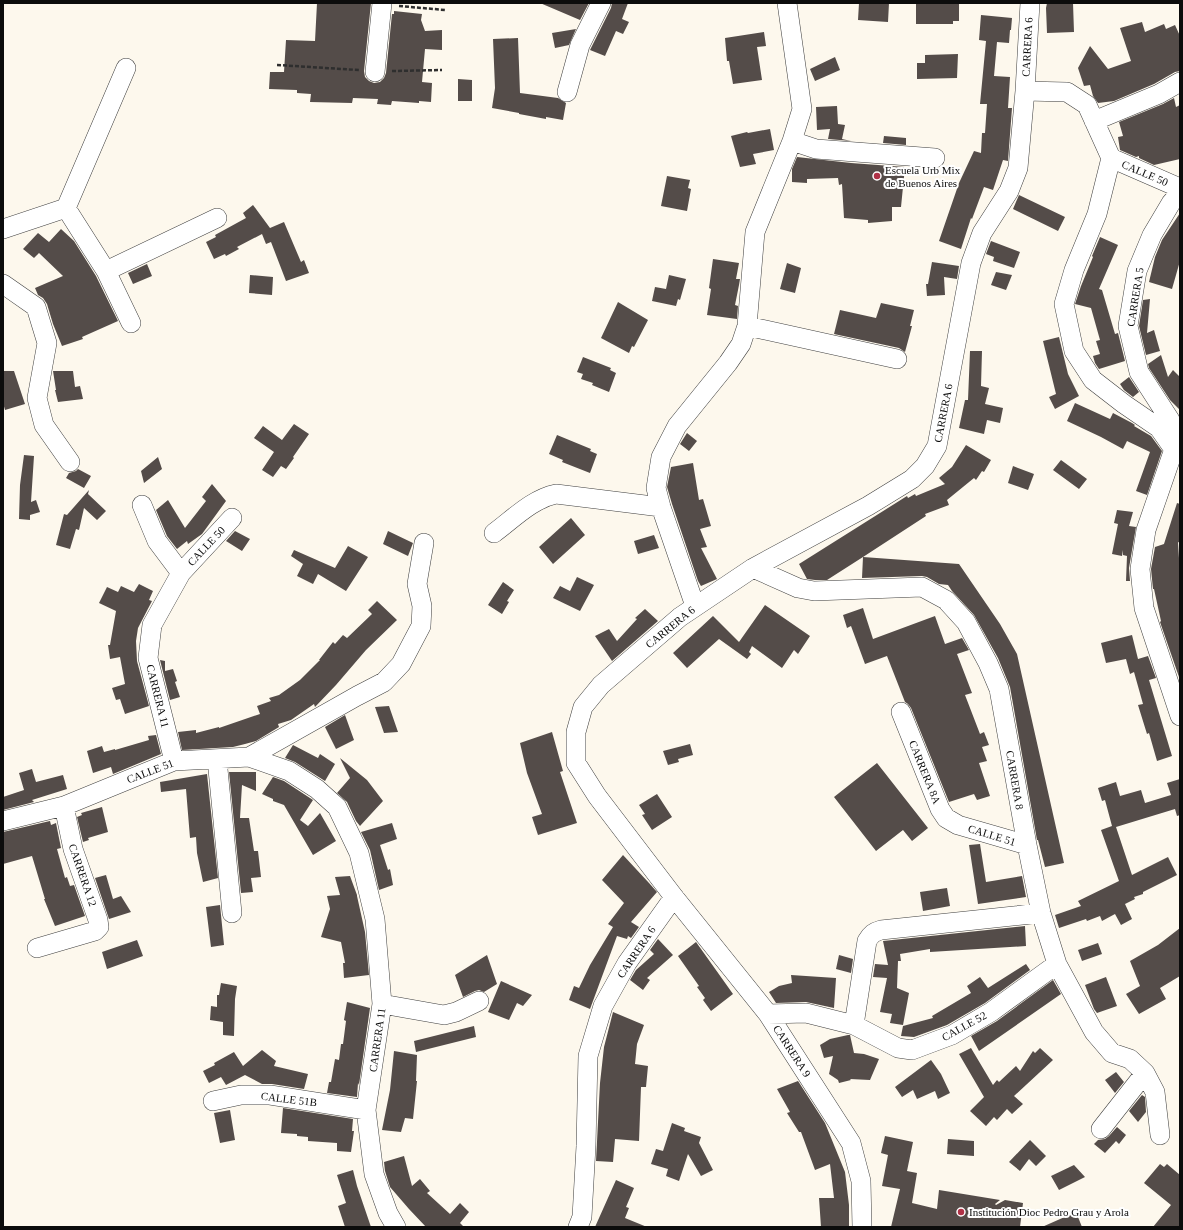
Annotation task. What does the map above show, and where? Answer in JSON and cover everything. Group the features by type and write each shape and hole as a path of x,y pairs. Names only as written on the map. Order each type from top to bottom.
{"street":[{"path":"567,92 580,45 601,3"},
{"path":"695,606 661,508 656,488 661,456 678,426 728,363 741,344 747,326 755,232 792,141 802,109 787,3"},
{"name":"CARRERA 6","path":"578,1227 582,1217 586,1146 588,1056 603,1006 627,963 674,897 597,796 576,764 576,732 583,707 601,685 680,617 695,606 753,568 868,506 912,479 925,466 937,446 970,263 982,233 1009,191 1018,168 1025,91 1030,3"},
{"path":"375,72 382,4"},
{"path":"3,229 66,208 126,68"},
{"path":"1094,121 1159,94 1180,82"},
{"name":"CARRERA 6","path":"1025,91 1068,92 1087,105 1111,158"},
{"path":"792,141 816,149 935,158"},
{"path":"1111,158 1097,214 1074,270 1064,304 1074,351 1093,380 1159,428 1177,450 1146,530 1140,569 1144,608 1178,707"},
{"name":"CALLE 50","path":"1111,158 1180,188"},
{"name":"CARRERA 5","path":"1177,450 1170,420 1139,372 1128,326 1137,271 1152,235 1170,203 1180,193"},
{"path":"66,208 106,270 131,323"},
{"path":"106,270 217,218"},
{"path":"3,284 36,307 47,343 37,398 44,425 70,462"},
{"path":"747,326 897,359"},
{"path":"494,533 534,502 545,496 556,494 661,508"},
{"path":"142,505 157,540 180,573"},
{"name":"CALLE 50","path":"180,573 232,518"},
{"path":"249,757 384,682 402,664 421,626 422,606 417,584 424,543"},
{"name":"CARRERA 8","path":"753,568 798,588 814,591 922,587 946,600 966,622 988,663 999,689 1027,845 1041,913 1057,964 1094,1032 1112,1053 1130,1059 1145,1073 1155,1092 1160,1135"},
{"name":"CARRERA 11","path":"174,761 148,658 152,625 180,573"},
{"name":"CARRERA 8A","path":"900,712 940,809 946,818 958,825"},
{"name":"CALLE 51","path":"3,821 64,806 174,761 249,757 289,771 317,789 337,807"},
{"path":"217,759 232,913"},
{"name":"CARRERA 12","path":"37,948 95,931 99,927 98,920 73,849 64,806"},
{"name":"CARRERA 11","path":"337,807 359,853 376,919 382,1004 366,1110 374,1174 388,1213 396,1227"},
{"name":"CALLE 51","path":"958,825 1027,845"},
{"name":"CARRERA 9","path":"674,897 768,1014 851,1143 861,1181 862,1227"},
{"path":"854,1025 867,941 870,935 874,932 1041,913"},
{"name":"CALLE 52","path":"768,1014 806,1013 854,1025 898,1048 912,1050 952,1035 991,1012 1057,964"},
{"path":"382,1004 444,1015 456,1012 479,1001"},
{"path":"1101,1129 1145,1073"},
{"name":"CALLE 51B","path":"213,1101 241,1095 270,1095 366,1110"}],"path":[{"path":"382,4 445,10"}],"building":[{"path":"317,3 371,3 364,71 365,77 374,83 380,82 386,73 392,14 394,14 394,11 422,14 421,20 425,31 442,30 442,50 425,49 422,82 432,83 431,102 419,101 419,103 392,101 391,105 377,104 378,99 353,98 352,103 310,102 311,94 297,93 297,90 269,89 270,72 284,72 286,40 315,41"},
{"path":"540,3 589,3 580,20"},
{"path":"612,3 628,3 622,19 629,22 623,34 616,31 605,56 590,50 611,8"},
{"path":"859,3 889,3 888,22 858,20"},
{"path":"916,3 959,3 959,21 953,21 953,24 916,24"},
{"path":"1047,3 1073,3 1074,32 1047,33"},
{"path":"981,15 1012,18 1009,43 997,42 994,76 1010,77 1008,108 1012,108 1008,161 1003,160 993,190 984,187 972,219 971,218 961,249 939,241 959,183 974,151 981,153 982,133 985,133 987,104 980,104 986,41 979,40"},
{"path":"1142,22 1145,32 1164,24 1166,29 1175,25 1180,36 1180,71 1114,101 1098,103 1093,96 1090,85 1084,86 1078,68 1090,46 1108,69 1131,61 1120,28"},
{"path":"576,29 569,45 555,48 552,33"},
{"path":"764,32 766,46 757,47 762,80 733,84 729,61 727,61 725,38"},
{"path":"518,38 520,93 558,98 566,103 563,120 546,117 546,119 492,108 495,88 493,39"},
{"path":"958,54 957,78 917,79 917,63 925,63 925,55"},
{"path":"835,57 840,70 815,81 810,69"},
{"path":"458,79 472,80 472,101 458,101"},
{"path":"1174,98 1176,107 1180,105 1180,159 1154,165 1139,158 1139,156 1136,157 1120,150 1118,137 1123,136 1119,122"},
{"path":"837,106 838,124 845,125 842,139 851,141 828,139 830,129 817,130 816,107"},
{"path":"770,129 774,150 753,154 756,164 740,167 731,136"},
{"path":"884,136 906,138 906,145 883,143"},
{"path":"797,157 905,167 901,207 892,207 892,221 868,223 868,220 844,218 842,184 839,185 838,178 807,179 807,183 792,182 792,169"},
{"path":"667,176 690,180 688,188 691,189 687,211 661,206"},
{"path":"1019,195 1065,217 1058,231 1013,209"},
{"path":"253,205 270,228 284,222 301,262 304,260 309,273 286,281 271,242 266,244 262,234 237,247 239,249 226,256 225,254 214,259 206,242 216,237 215,235 246,218 243,213"},
{"path":"1180,213 1180,261 1172,289 1149,282 1155,257 1162,240"},
{"path":"61,229 74,241 96,276 118,321 82,337 83,339 62,346 47,304 43,298 38,295 35,288 63,276 39,253 34,258 23,249 38,233 49,242"},
{"path":"1100,237 1118,245 1099,289 1102,290 1115,334 1118,333 1125,361 1099,369 1093,356 1100,354 1096,341 1100,340 1091,308 1075,304"},
{"path":"991,241 1020,252 1014,268 993,261 994,257 986,254"},
{"path":"713,259 739,263 736,279 740,279 735,305 738,306 737,319 707,315 711,289 709,288"},
{"path":"932,262 959,266 957,279 944,277 945,295 927,296 926,284 928,284"},
{"path":"787,263 801,268 795,293 780,289"},
{"path":"147,264 152,276 133,284 128,273"},
{"path":"996,272 1012,275 1006,290 991,285"},
{"path":"250,275 273,277 272,295 249,293"},
{"path":"669,275 686,279 680,300 678,299 676,306 652,301 655,287 666,289"},
{"path":"1150,299 1147,333 1154,330 1160,351 1146,355 1139,326 1143,300"},
{"path":"618,302 648,320 634,347 632,346 629,353 601,338"},
{"path":"881,303 914,310 910,326 912,326 905,352 899,348 834,334 840,310 876,318"},
{"path":"1059,337 1068,374 1079,396 1055,409 1049,397 1056,394 1043,341"},
{"path":"970,351 982,351 981,386 989,388 985,404 1003,408 1000,423 987,420 984,434 959,428 965,400 968,400"},
{"path":"1161,355 1168,377 1173,370 1180,377 1180,410 1170,400 1149,368 1148,364"},
{"path":"583,357 611,368 610,370 616,373 609,392 592,385 593,383 581,379 583,374 577,372"},
{"path":"3,371 14,371 25,404 5,410 3,403"},
{"path":"53,371 73,371 75,387 80,386 83,399 58,402"},
{"path":"1129,377 1139,392 1133,397 1124,390 1120,384"},
{"path":"1075,403 1110,419 1113,413 1132,423 1135,425 1134,426 1151,436 1162,451 1147,495 1136,491 1150,452 1127,441 1123,449 1067,421"},
{"path":"294,424 309,434 286,469 281,466 273,477 262,470 274,452 254,438 263,426 282,440"},
{"path":"687,433 697,441 689,451 680,444"},
{"path":"557,435 591,449 590,451 597,454 590,473 562,462 563,460 549,454"},
{"path":"966,445 991,460 984,472 982,471 976,480 974,478 947,500 949,505 925,514 926,516 827,580 807,579 799,564 907,496 908,498 915,494 916,496 945,484 939,478 952,467"},
{"path":"24,455 34,456 31,502 36,500 40,512 30,515 30,520 19,519 20,485"},
{"path":"158,457 162,469 144,483 141,471"},
{"path":"1061,460 1087,479 1079,489 1053,470"},
{"path":"693,463 699,500 703,499 711,526 700,529 707,547 701,548 717,579 701,586 698,581 667,487 671,467"},
{"path":"1013,466 1034,474 1028,490 1008,483"},
{"path":"78,469 91,476 84,488 66,478 69,473"},
{"path":"212,484 226,501 202,534 188,544 187,541 177,549 167,536 156,510 168,500 185,528 206,501 202,497"},
{"path":"89,490 88,494 106,511 97,520 84,508 79,530 76,529 70,549 56,545 64,514 67,515"},
{"path":"1177,503 1180,504 1180,543 1178,542 1180,574 1180,677 1160,622 1153,589 1151,569 1155,547 1164,544"},
{"path":"1117,510 1133,512 1129,526 1136,527 1129,568 1130,581 1126,581 1127,556 1123,555 1123,550 1122,556 1112,554 1118,524 1114,523"},
{"path":"571,518 585,535 553,564 539,547"},
{"path":"235,531 250,539 242,551 226,541"},
{"path":"388,531 413,543 408,556 383,544"},
{"path":"654,535 659,548 638,554 634,541"},
{"path":"348,546 368,557 346,591 318,574 313,584 297,576 303,564 291,556 294,550 335,568"},
{"path":"863,557 959,564 1000,624 1017,654 1064,863 1045,867 1037,840 1010,687 998,658 974,615 948,585 939,584 927,577 862,578"},
{"path":"577,577 594,585 580,611 553,598 560,586 570,591"},
{"path":"503,582 514,590 507,601 509,602 502,614 488,605"},
{"path":"139,584 153,591 149,600 152,601 138,628 136,641 137,661 149,706 125,714 120,699 116,700 112,688 125,684 120,657 110,659 108,645 110,645 116,611 99,603 107,587 118,592 121,586 134,592"},
{"path":"377,601 397,620 366,650 315,707 314,704 291,720 278,724 279,727 256,741 233,747 182,750 178,732 196,730 196,733 219,728 260,714 257,706 271,701 269,698 279,695 300,680 320,660 333,642 335,644 343,635 347,638 372,614 368,610"},
{"path":"765,605 810,636 798,654 794,650 782,668 752,646 749,652 751,654 747,659 719,639 687,668 673,653 713,616 739,642"},
{"path":"863,608 873,639 935,616 945,644 962,638 969,650 957,654 972,693 965,695 980,734 984,732 989,745 982,747 987,761 979,763 990,796 977,800 974,794 949,802 911,708 905,702 887,656 865,664 851,626 847,628 843,615"},
{"path":"645,609 658,621 612,661 595,636 609,629 617,641 637,619 635,618"},
{"path":"1132,635 1138,659 1148,656 1156,678 1149,680 1172,756 1157,761 1149,733 1147,734 1138,705 1143,704 1134,672 1130,674 1126,659 1106,663 1101,643"},
{"path":"160,660 165,661 165,671 173,669 177,681 175,682 180,697 170,700"},
{"path":"389,706 398,732 384,733 375,707"},
{"path":"345,715 354,740 336,749 325,727"},
{"path":"552,732 563,771 560,772 577,823 538,835 532,817 542,814 527,773 520,743"},
{"path":"156,735 161,754 113,774 111,767 93,773 87,751 102,746 104,752 115,750 149,740 148,736"},
{"path":"690,744 693,755 678,759 679,762 668,765 663,751"},
{"path":"293,745 318,758 320,754 335,764 325,781 295,762 285,758"},
{"path":"340,758 367,780 383,801 360,826 347,802 337,793 350,778"},
{"path":"877,763 928,828 912,841 903,830 876,851 834,797"},
{"path":"32,769 36,782 63,775 67,789 32,800 34,802 3,810 3,797 24,790 19,773"},
{"path":"229,772 256,772 256,791 242,785 240,818 249,818 254,851 258,851 261,877 251,878 253,892 241,893"},
{"path":"207,774 218,878 203,882 197,853 196,837 190,838 186,789 161,792 160,782"},
{"path":"273,777 284,781 313,800 300,820 308,826 320,813 336,841 313,855 284,805 273,801 273,799 262,794"},
{"path":"1180,779 1180,815 1177,816 1175,809 1116,827 1132,875 1168,857 1177,875 1143,892 1143,894 1134,897 1135,899 1125,904 1132,919 1121,925 1115,914 1102,921 1100,916 1059,928 1055,915 1081,906 1078,901 1119,881 1101,830 1112,826 1105,800 1102,801 1098,788 1116,782 1120,796 1141,790 1145,803 1171,795 1167,783"},
{"path":"657,794 672,817 652,830 642,815 645,814 639,805"},
{"path":"102,807 108,832 88,838 89,840 83,842 77,817 82,815 81,813"},
{"path":"50,821 51,825 56,823 61,848 57,849 65,878 67,877 70,886 74,885 85,916 55,926 44,899 32,856 3,864 3,832"},
{"path":"392,823 397,839 380,845 388,870 390,869 393,885 379,890 370,850 361,832"},
{"path":"980,844 986,882 1022,876 1026,897 978,904 969,845"},
{"path":"623,855 657,892 631,922 639,927 631,938 628,936 627,939 617,936 590,1009 569,1000 574,986 579,988 590,965 613,927 608,924 624,903 602,880"},
{"path":"106,875 113,899 121,896 131,912 109,919 95,878"},
{"path":"350,876 357,895 365,932 369,975 344,978 343,963 345,963 341,942 321,937 330,909 327,896 340,895 335,877"},
{"path":"947,888 950,906 923,911 920,892"},
{"path":"220,905 224,945 211,947 206,907"},
{"path":"1025,926 1026,946 930,952 930,949 900,954 901,961 898,961 897,988 909,993 903,1025 890,1023 892,1014 880,1012 887,978 873,977 875,964 888,965 883,941"},
{"path":"1180,928 1180,976 1160,988 1166,999 1139,1014 1126,994 1140,986 1130,961 1158,945"},
{"path":"658,939 673,955 647,978 650,980 643,990 630,980 636,970 654,954 650,950"},
{"path":"137,940 143,956 107,969 102,952"},
{"path":"696,942 733,994 711,1011 703,1000 705,998 697,987 699,986 678,956"},
{"path":"1098,943 1102,954 1082,961 1078,950"},
{"path":"487,955 497,984 484,992 479,990 463,997 455,975"},
{"path":"839,955 853,959 851,973 836,969"},
{"path":"1026,964 1030,970 985,1003 947,1025 914,1037 901,1036 903,1026 933,1018 932,1016 971,993 967,986 980,977 988,988"},
{"path":"791,975 836,978 834,1008 806,1002 776,1003 769,992 779,986 792,983"},
{"path":"1106,977 1117,1006 1097,1013 1085,985"},
{"path":"1053,980 1061,994 979,1051 971,1036 997,1021"},
{"path":"501,981 532,995 523,1006 517,1003 509,1020 488,1012"},
{"path":"221,983 237,986 235,999 234,1036 223,1035 223,1022 210,1020 211,1006 217,1007 217,995 219,995"},
{"path":"347,1002 370,1008 357,1097 327,1093 329,1082 331,1082 335,1059 339,1060 341,1044 343,1044 346,1021 344,1020"},
{"path":"613,1012 644,1025 637,1044 635,1064 648,1066 646,1087 641,1087 639,1141 615,1139 613,1162 596,1161 600,1083 604,1047"},
{"path":"474,1026 476,1037 416,1052 414,1041"},
{"path":"850,1035 854,1053 864,1054 879,1059 870,1080 850,1079 851,1080 839,1083 838,1080 829,1074 833,1056 824,1058 820,1045 830,1039"},
{"path":"971,1048 993,1085 997,1080 999,1082 1016,1066 1020,1071 1033,1051 1035,1053 1040,1048 1053,1060 1014,1096 1023,1104 1012,1114 1007,1109 997,1120 994,1117 986,1126 970,1111 984,1097 959,1054"},
{"path":"262,1050 276,1061 274,1066 308,1074 304,1089 262,1084 245,1075 226,1085 221,1077 209,1083 203,1071 234,1052 243,1066"},
{"path":"394,1051 417,1055 417,1081 413,1119 405,1118 401,1132 382,1130 390,1090"},
{"path":"931,1060 941,1074 950,1093 938,1099 935,1091 917,1099 913,1090 902,1097 895,1087"},
{"path":"1116,1072 1124,1082 1115,1093 1105,1080"},
{"path":"798,1081 825,1123 845,1172 849,1205 849,1227 821,1227 819,1198 834,1198 830,1164 815,1170 801,1132 799,1132 787,1113 790,1112 777,1089"},
{"path":"1142,1095 1145,1097 1146,1112 1138,1122 1129,1111"},
{"path":"283,1108 353,1119 352,1131 354,1131 351,1152 337,1151 337,1143 308,1141 308,1137 297,1136 297,1134 281,1133"},
{"path":"230,1110 235,1140 220,1143 214,1113"},
{"path":"672,1123 685,1128 684,1131 701,1137 699,1143 713,1170 701,1176 688,1154 679,1181 666,1176 668,1169 651,1164 656,1149 663,1151"},
{"path":"1117,1127 1126,1135 1119,1144 1116,1141 1105,1153 1094,1144 1098,1140 1105,1139"},
{"path":"885,1136 913,1142 907,1171 917,1173 912,1203 937,1209 939,1190 1000,1200 995,1204 996,1205 1005,1200 1023,1203 1020,1227 891,1227 900,1189 882,1186 888,1155 881,1153"},
{"path":"948,1139 974,1141 974,1156 947,1154"},
{"path":"1030,1140 1046,1156 1036,1166 1029,1159 1020,1171 1009,1162"},
{"path":"404,1156 412,1186 420,1179 430,1191 427,1193 450,1214 460,1203 469,1212 460,1223 464,1227 426,1227 390,1187 384,1162"},
{"path":"1160,1164 1164,1167 1167,1164 1180,1175 1180,1227 1153,1227 1171,1205 1144,1183"},
{"path":"1074,1165 1085,1177 1059,1190 1051,1176"},
{"path":"353,1170 371,1227 345,1227 338,1206 346,1203 337,1175"},
{"path":"616,1180 634,1188 626,1207 629,1208 625,1218 647,1227 595,1227"},
{"path":"1076,1212 1082,1227 1042,1227"}],"place":[{"name":"Escuela Urb Mix de Buenos Aires","path":"877,176"},
{"name":"Institución Dioc Pedro Grau y Arola","path":"961,1212"}]}
